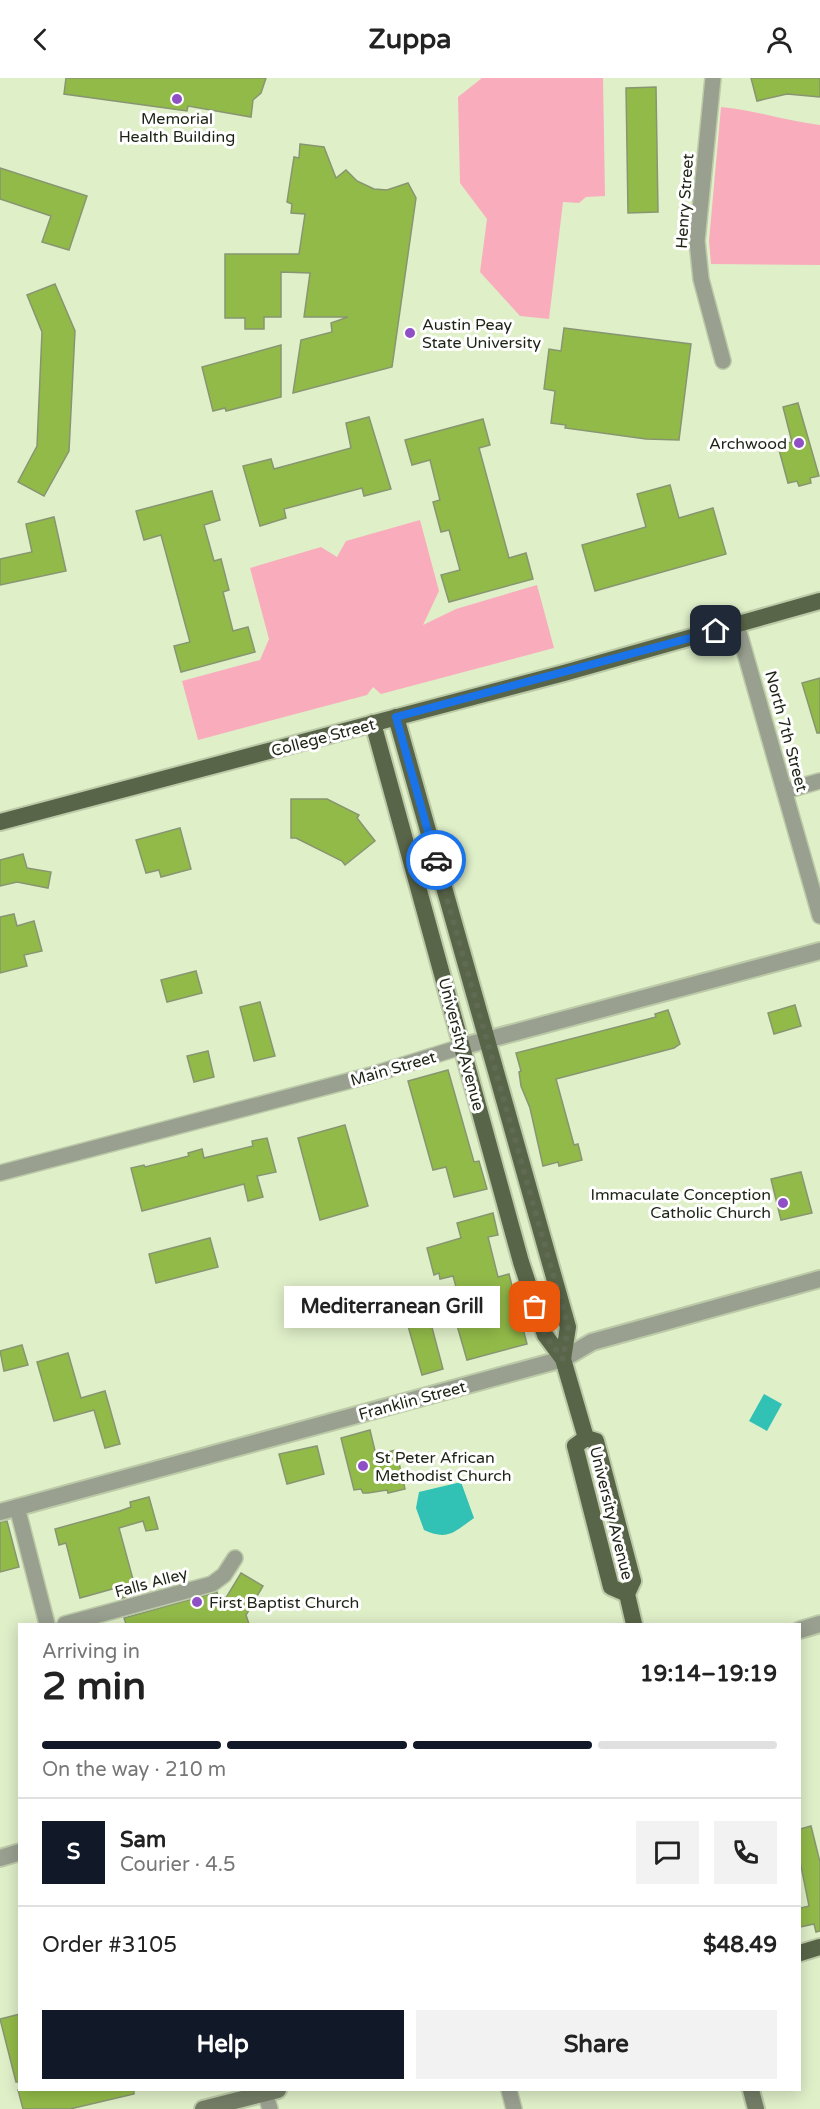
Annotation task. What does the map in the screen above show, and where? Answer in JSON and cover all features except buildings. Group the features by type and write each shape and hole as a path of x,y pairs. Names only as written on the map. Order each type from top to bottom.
{"main road":[{"name":"College Street","path":"0,822 820,602"},
{"name":"University Avenue","path":"396,717 568,1327 563,1359"},
{"name":"University Avenue","path":"373,723 464,1046 521,1262 545,1335 563,1359 586,1438 597,1441 633,1581 627,1594 634,1623"},
{"path":"801,1953 820,1947"},
{"path":"751,2091 756,2109"},
{"path":"203,2109 271,2097"}],"street":[{"name":"Henry Street","path":"713,78 697,241 701,279 723,361"},
{"name":"North 7th Street","path":"737,625 820,916"},
{"path":"785,790 820,781"},
{"name":"Main Street","path":"0,1173 381,1072 488,1037 820,951"},
{"name":"Franklin Street","path":"0,1512 563,1359 592,1342 820,1279"},
{"path":"17,1507 47,1623"},
{"name":"Falls Alley","path":"69,1623 212,1584 224,1575 235,1558"},
{"path":"801,1630 820,1624"},
{"path":"0,1858 18,1853"},
{"path":"509,2091 514,2109"}],"shaded area":[{"path":"482,78 603,78 605,196 586,197 579,203 563,202 549,319 520,316 480,272 487,219 460,183 458,97"},
{"path":"721,107 820,125 820,265 711,264 709,241"},
{"path":"420,520 439,591 423,625 456,609 537,585 554,648 381,694 373,687 367,695 198,740 182,681 260,660 269,639 250,568 321,547 337,557 346,541"}],"water":[{"path":"764,1394 782,1404 767,1431 749,1421"},
{"path":"461,1482 474,1518 456,1531 445,1535 424,1530 416,1508 419,1492"}],"way so far":[{"path":"436,860 488,1037 568,1327 563,1359 545,1335 535,1307"}],"place":[{"name":"Memorial Health Building","path":"177,99"},
{"name":"Austin Peay State University","path":"410,333"},
{"name":"Archwood","path":"799,443"},
{"name":"Immaculate Conception Catholic Church","path":"783,1203"},
{"name":"Mediterranean Grill","path":"535,1307"},
{"name":"St Peter African Methodist Church","path":"363,1466"},
{"name":"First Baptist Church","path":"197,1602"}],"route":[{"path":"436,860 396,717 716,631"}]}
